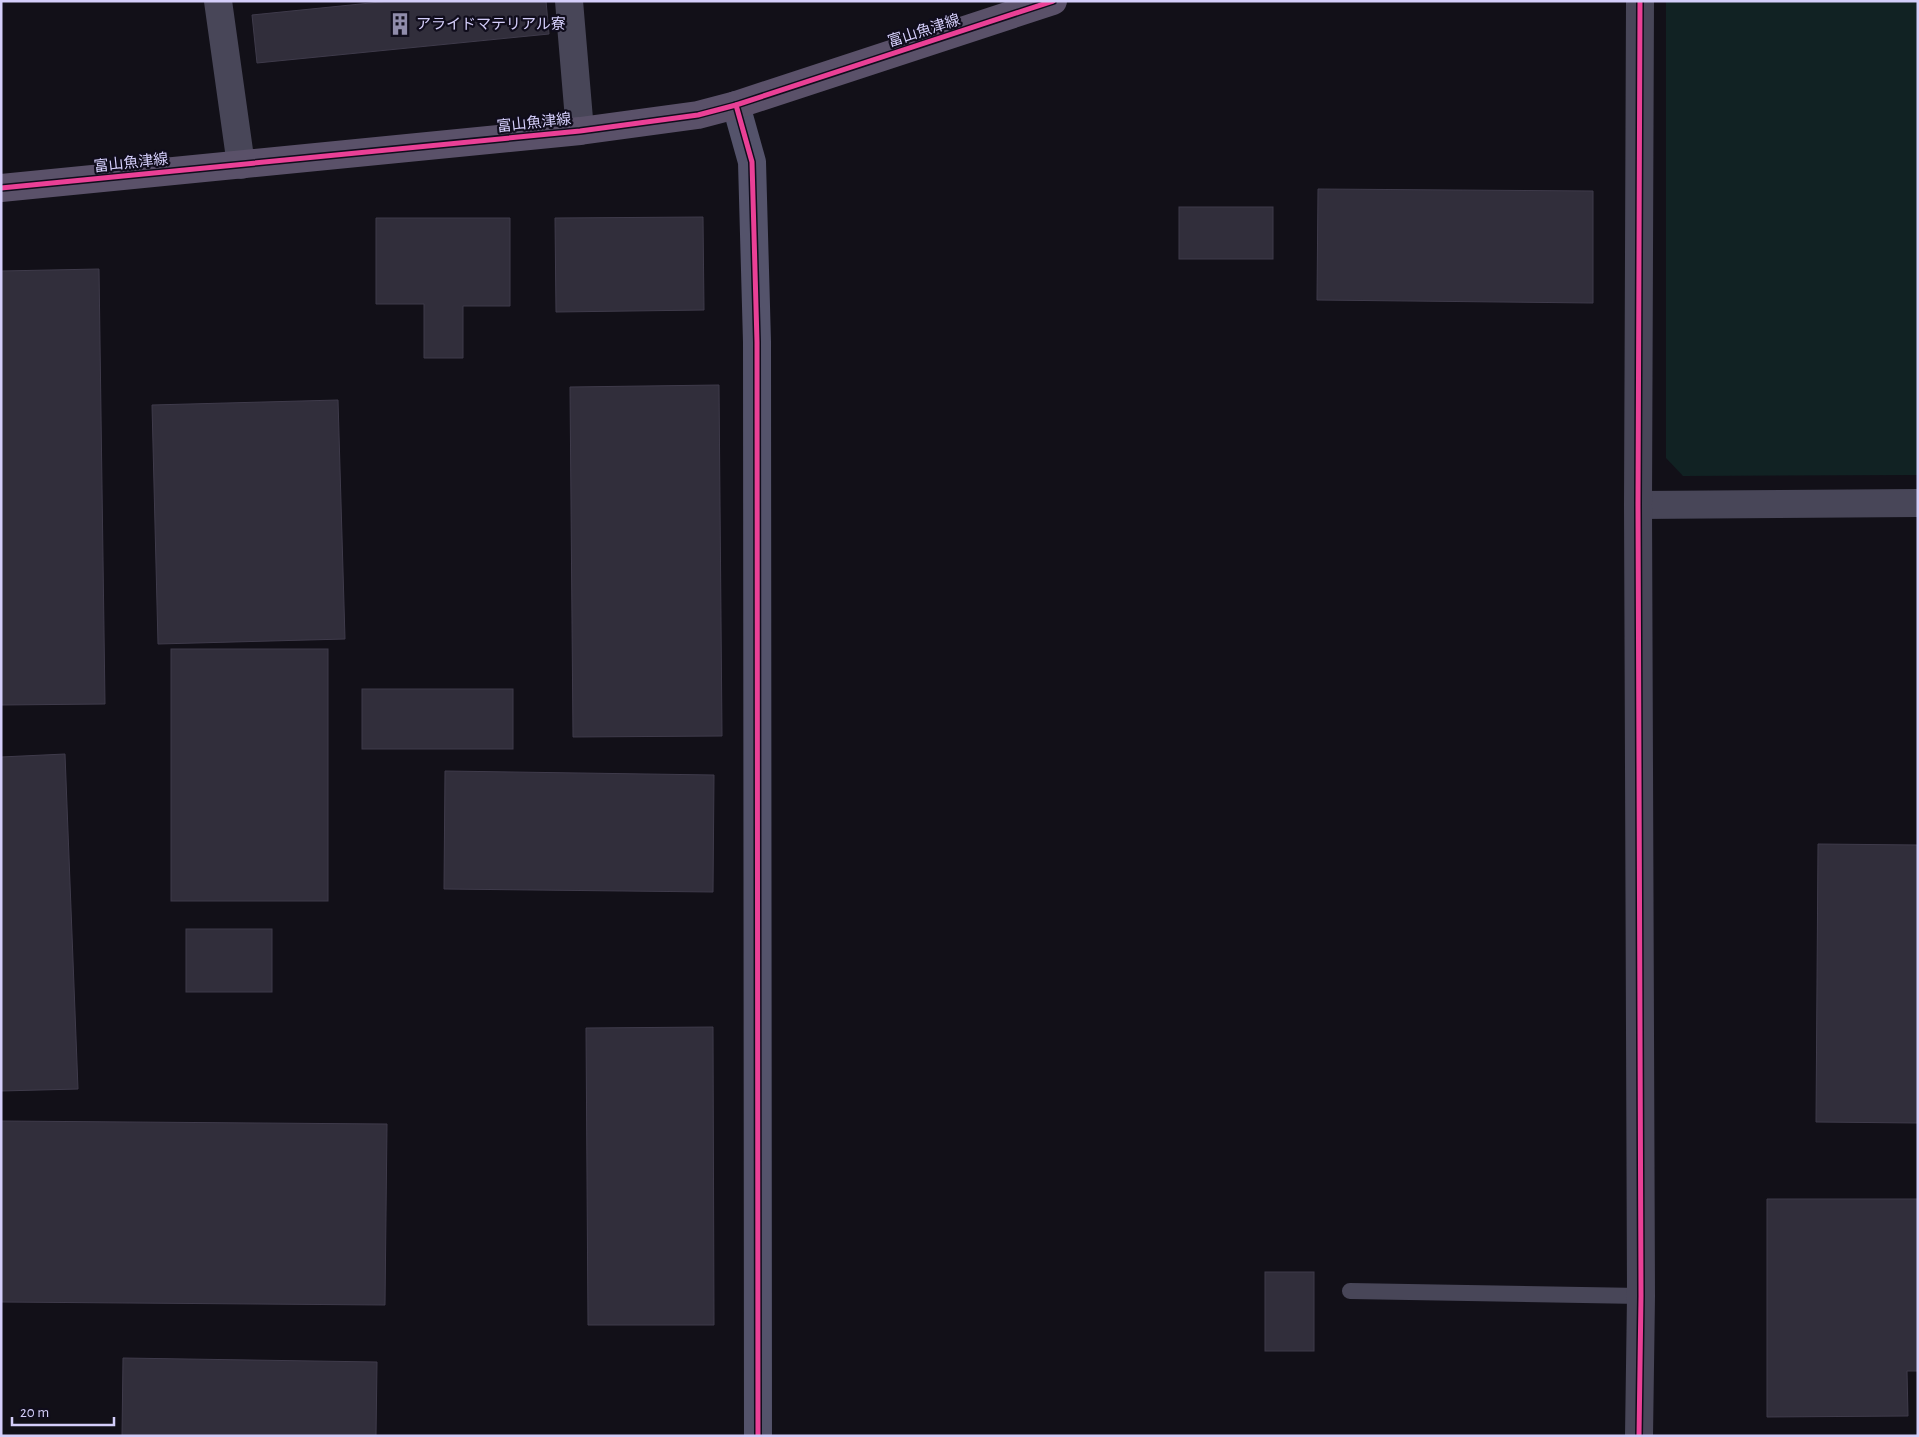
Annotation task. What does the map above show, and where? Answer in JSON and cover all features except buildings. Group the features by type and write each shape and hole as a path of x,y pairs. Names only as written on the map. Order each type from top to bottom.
{"main road":[{"name":"富山魚津線","path":"1,188 580,131 698,115 736,105 1054,1"}],"street":[{"path":"218,1 241,165"},
{"path":"569,1 580,131"},
{"path":"1639,1436 1638,505 1640,1"},
{"path":"736,105 752,162 758,342 758,1436"},
{"path":"1638,505 1918,503"}],"lane":[{"path":"1350,1291 1640,1296"}],"shaded area":[{"path":"1666,1 1918,1 1918,475 1683,476 1666,458"}],"cycle path":[{"path":"1,188 580,131 698,115 736,105 1053,1"},
{"path":"1639,1436 1641,1296 1638,505 1640,1"},
{"path":"736,105 752,162 757,342 758,1436"}],"place":[{"name":"アライドマテリアル寮","path":"400,24"}]}
